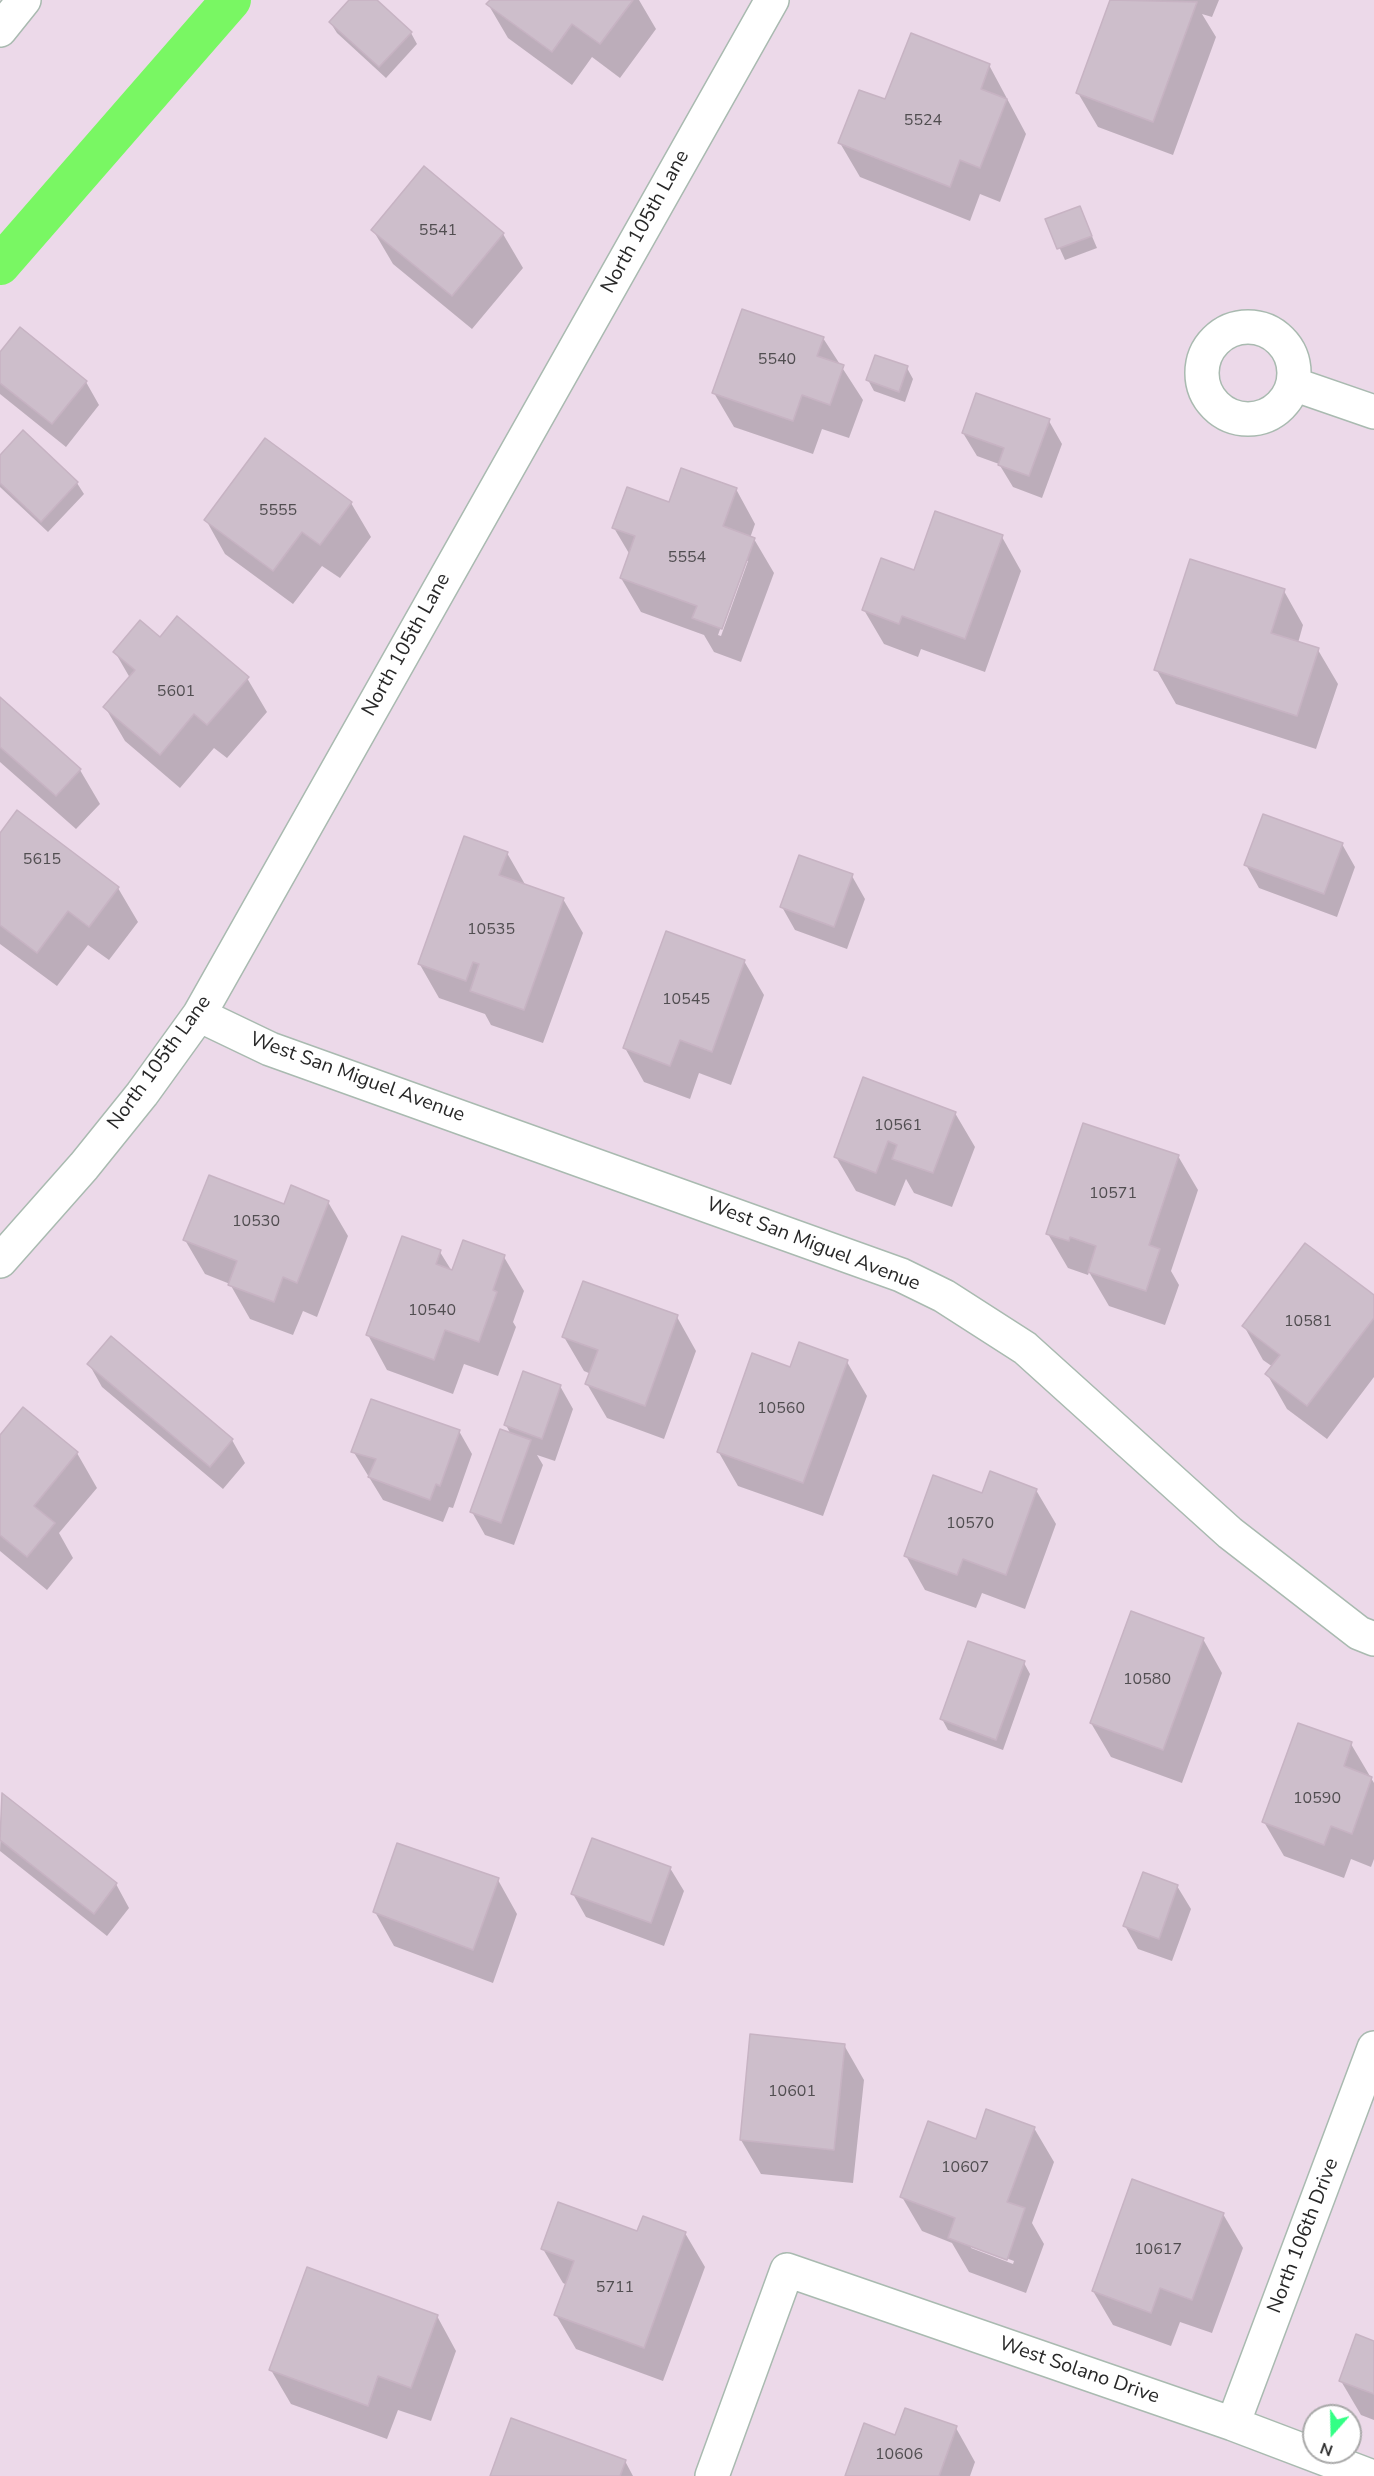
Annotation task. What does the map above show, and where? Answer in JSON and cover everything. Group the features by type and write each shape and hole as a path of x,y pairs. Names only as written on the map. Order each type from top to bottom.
{"street":[{"path":"0,30 24,0"},
{"name":"North 105th Lane","path":"0,1261 142,1095 199,1015 772,0"},
{"path":"1293,384 1374,412"},
{"name":"West San Miguel Avenue","path":"199,1015 270,1049 901,1275 944,1296 1025,1348 1230,1533 1359,1633 1374,1639"},
{"name":"North 106th Drive","path":"1233,2424 1374,2048"},
{"name":"West Solano Drive","path":"712,2476 787,2270 1233,2424 1370,2476"}],"building":[{"path":"349,0 377,0 412,32 379,67 329,22"},
{"path":"490,0 633,0 600,44 572,24 552,52 486,4"},
{"path":"1110,0 1197,2 1153,122 1076,93"},
{"path":"911,33 990,64 981,89 1007,99 980,168 960,160 950,187 838,143 859,90 885,99"},
{"path":"424,166 504,233 452,296 371,230"},
{"path":"1080,206 1092,236 1057,249 1045,219"},
{"path":"742,309 824,337 817,356 844,365 830,405 802,395 793,421 712,393"},
{"path":"20,327 87,381 52,424 0,383 0,352"},
{"path":"875,355 908,366 899,392 866,380"},
{"path":"976,393 1050,419 1029,476 998,465 1004,448 962,433"},
{"path":"23,430 78,482 41,522 0,483 0,455"},
{"path":"265,438 352,502 320,545 302,532 273,571 204,520"},
{"path":"681,468 737,488 723,526 755,538 722,629 692,618 697,606 620,578 635,536 612,528 627,487 669,502"},
{"path":"935,511 1003,535 965,639 902,616 899,624 862,610 881,558 914,570"},
{"path":"1190,559 1285,589 1271,633 1319,648 1297,716 1154,670"},
{"path":"177,616 249,677 207,725 194,714 160,755 103,707 135,670 113,652 140,620 160,637"},
{"path":"0,697 81,769 56,796 0,747"},
{"path":"17,810 119,887 89,927 68,911 37,953 0,925 0,833"},
{"path":"1263,814 1343,843 1324,894 1244,865"},
{"path":"464,836 508,852 499,875 564,898 524,1010 470,991 479,964 473,962 466,981 418,964"},
{"path":"799,855 853,874 834,927 780,907"},
{"path":"666,931 745,960 712,1052 680,1040 670,1066 623,1048"},
{"path":"863,1077 956,1112 933,1173 892,1159 897,1145 888,1141 876,1173 834,1157"},
{"path":"1083,1123 1179,1155 1149,1245 1160,1249 1146,1291 1088,1272 1096,1246 1070,1237 1069,1241 1046,1234"},
{"path":"209,1175 284,1204 291,1185 329,1201 297,1283 283,1277 274,1302 228,1285 237,1261 183,1240"},
{"path":"402,1236 441,1250 436,1264 452,1270 463,1240 505,1255 493,1290 497,1292 479,1342 445,1330 434,1360 366,1335"},
{"path":"1305,1243 1374,1295 1374,1318 1307,1406 1265,1374 1280,1355 1242,1326"},
{"path":"583,1281 678,1315 645,1406 585,1384 598,1350 562,1337"},
{"path":"111,1336 233,1439 210,1467 87,1364"},
{"path":"799,1342 848,1360 803,1483 717,1452 752,1353 790,1367"},
{"path":"523,1371 561,1385 542,1439 504,1425"},
{"path":"371,1399 460,1430 440,1486 436,1484 430,1500 368,1477 376,1459 351,1452"},
{"path":"23,1407 78,1452 34,1506 55,1523 27,1557 0,1535 0,1435"},
{"path":"500,1429 531,1440 501,1523 470,1512"},
{"path":"990,1471 1037,1489 1006,1575 963,1559 957,1575 904,1556 933,1475 982,1493"},
{"path":"1131,1611 1204,1638 1163,1750 1090,1723"},
{"path":"968,1641 1025,1661 996,1740 940,1719"},
{"path":"1298,1723 1352,1742 1344,1766 1372,1777 1352,1834 1331,1826 1324,1845 1262,1822"},
{"path":"2,1793 117,1883 94,1914 0,1840"},
{"path":"592,1838 671,1867 651,1923 571,1894"},
{"path":"397,1843 499,1878 473,1950 373,1912"},
{"path":"1143,1872 1178,1885 1159,1939 1123,1926"},
{"path":"750,2034 845,2044 834,2150 740,2140"},
{"path":"986,2109 1035,2127 1007,2202 1025,2208 1007,2260 948,2238 955,2218 900,2197 928,2121 976,2139"},
{"path":"1132,2179 1224,2213 1192,2300 1160,2288 1151,2313 1092,2291"},
{"path":"558,2202 637,2231 643,2216 686,2232 644,2348 554,2315 574,2261 541,2249"},
{"path":"307,2267 438,2315 411,2388 378,2376 368,2406 269,2370"},
{"path":"1356,2334 1374,2341 1374,2394 1339,2381"},
{"path":"905,2408 957,2426 939,2476 845,2476 864,2423 895,2435"},
{"path":"511,2418 626,2460 620,2476 490,2476"}],"waterway":[{"path":"0,265 231,0"}]}
